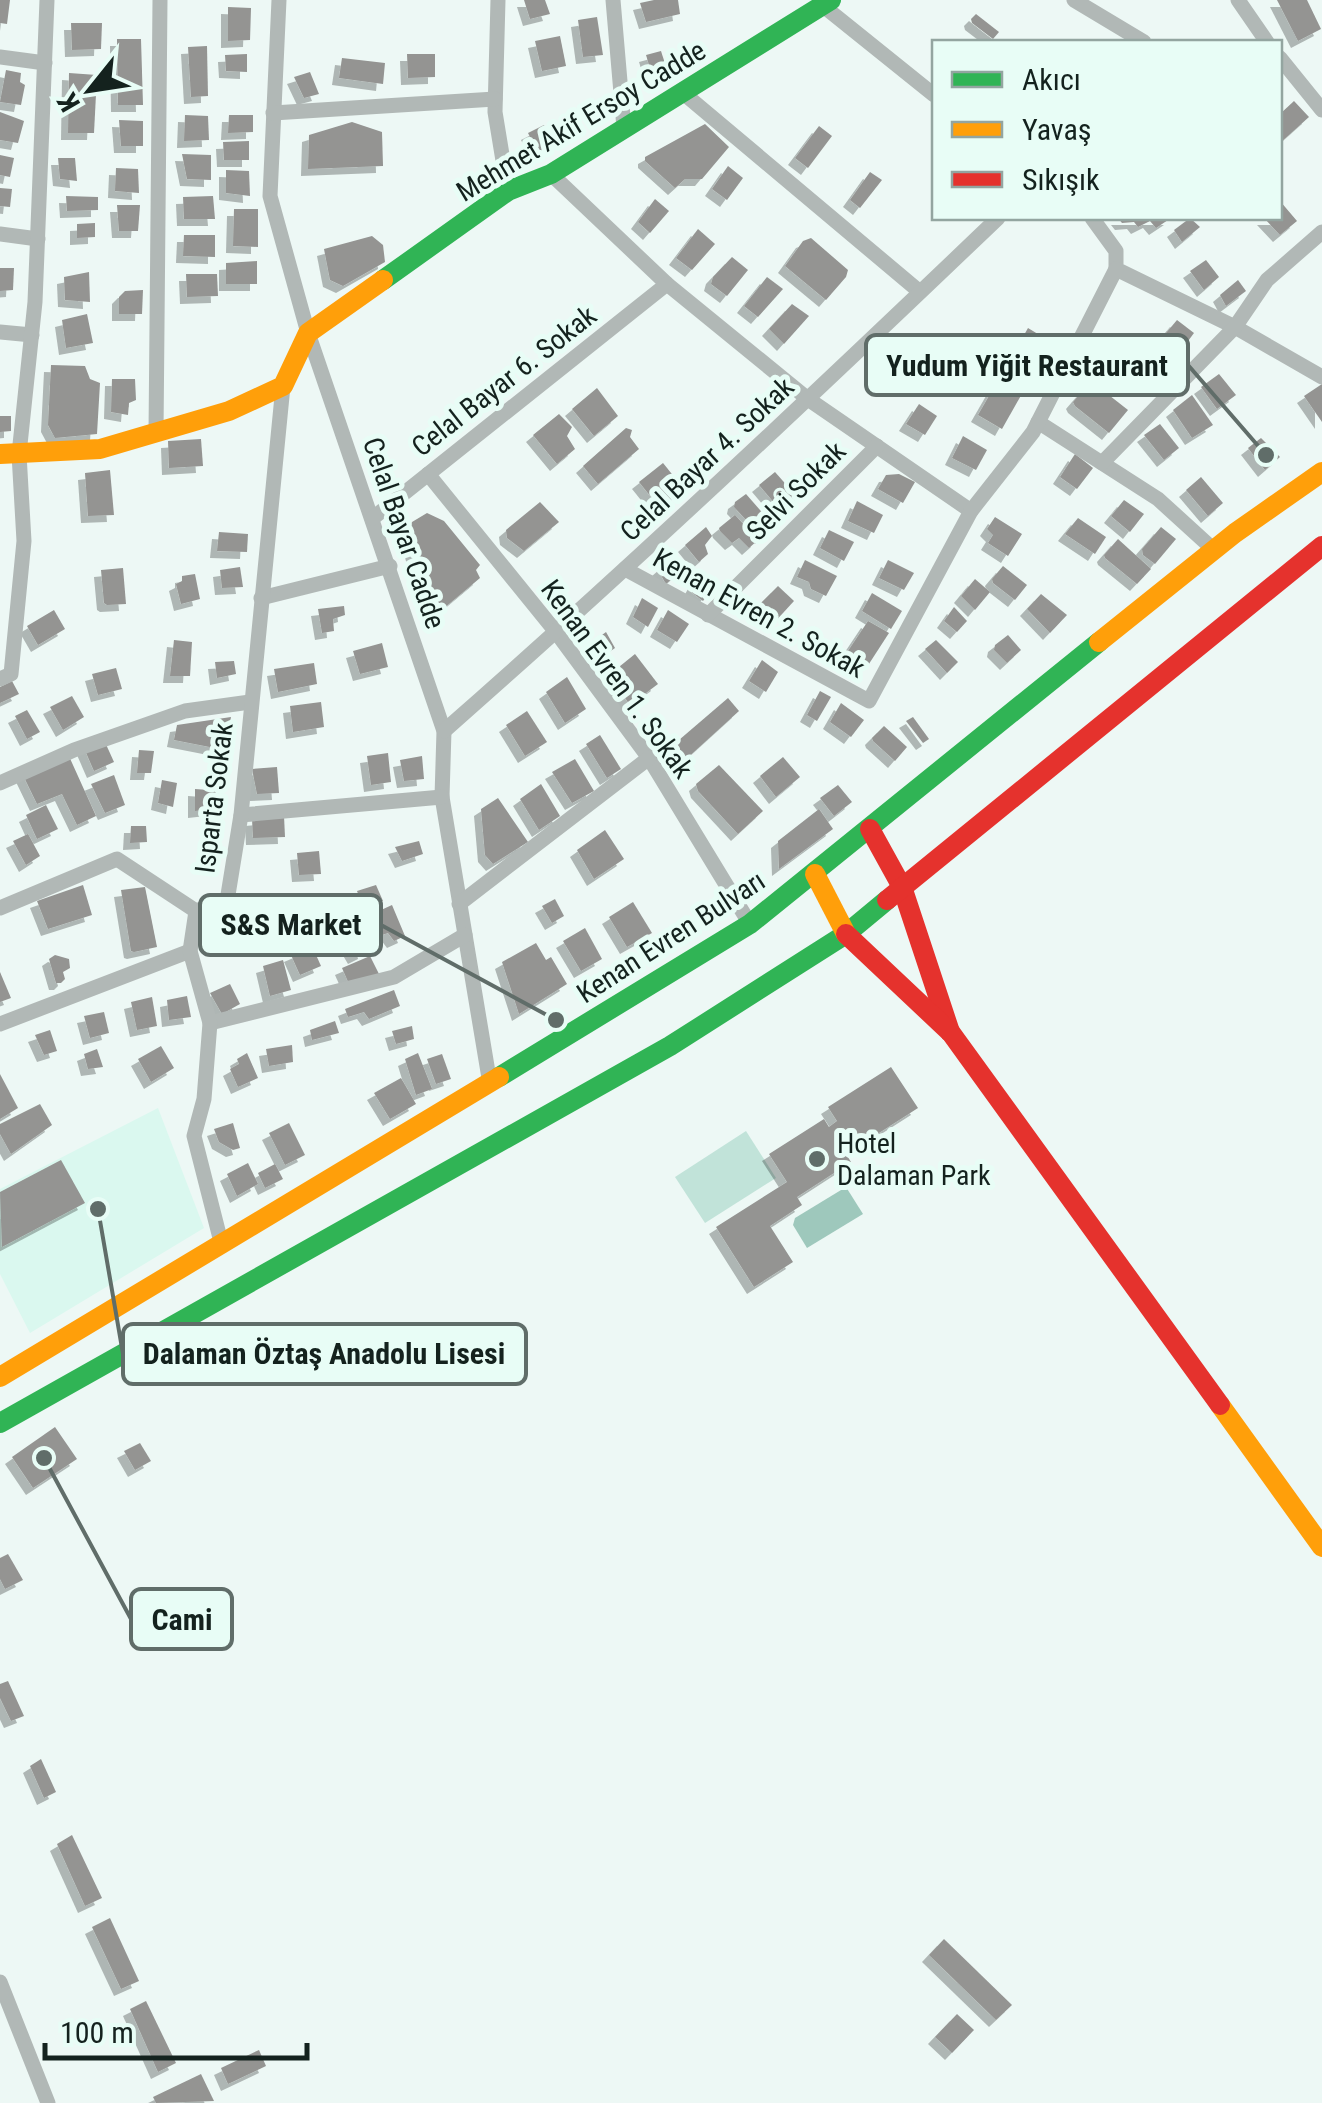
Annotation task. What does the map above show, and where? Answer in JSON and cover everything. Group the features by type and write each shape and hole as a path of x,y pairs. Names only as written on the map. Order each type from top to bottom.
{"main road":[{"name":"Mehmet Akif Ersoy Cadde","path":"308,332 508,192 551,174 825,2"},
{"path":"9,454 100,450 229,411 284,386 308,332"},
{"name":"Kenan Evren Bulvarı","path":"0,1377 750,924 1214,550 1322,472"},
{"path":"0,1423 670,1046 846,934 1322,546"},
{"path":"870,830 902,887 951,1034"},
{"path":"814,874 846,934 951,1034 1322,1547"}],"street":[{"path":"5,677 24,541 9,454 32,335 47,0"},
{"path":"156,433 160,0"},
{"name":"Celal Bayar Cadde","path":"278,0 270,196 308,332 444,731 442,796 490,1084"},
{"path":"498,0 495,99 508,192"},
{"path":"613,0 624,128"},
{"path":"1074,0 1141,40"},
{"path":"1238,0 1266,40"},
{"path":"825,2 932,94"},
{"path":"0,56 45,63"},
{"path":"1282,60 1322,110"},
{"path":"682,92 920,292"},
{"path":"274,113 495,99"},
{"path":"551,174 667,284 808,399 971,511 1038,422 1116,269 1116,251 1093,220"},
{"name":"Celal Bayar 4. Sokak","path":"444,731 808,399 996,220"},
{"path":"1102,463 1235,327 1267,280 1322,232"},
{"path":"0,234 38,239"},
{"path":"1116,269 1235,327 1322,377"},
{"name":"Celal Bayar 6. Sokak","path":"373,518 667,284"},
{"path":"0,332 32,335"},
{"name":"Isparta Sokak","path":"222,1246 194,1136 204,1099 210,1023 190,951 196,911 227,901 241,815 284,386"},
{"path":"1038,422 1158,500 1214,550"},
{"name":"Selvi Sokak","path":"708,615 877,446"},
{"name":"Kenan Evren 1. Sokak","path":"428,474 556,632 649,758 750,924"},
{"name":"Kenan Evren 2. Sokak","path":"625,568 869,701 971,511"},
{"path":"262,598 390,566"},
{"path":"0,783 74,750 185,711 250,702"},
{"path":"459,904 649,758"},
{"path":"241,815 442,796"},
{"path":"0,908 117,859 196,911"},
{"path":"210,1023 394,977 464,936"},
{"path":"0,1024 190,951"},
{"path":"0,1982 48,2103"}],"shaded area":[{"path":"158,1108 204,1228 30,1333 0,1274 0,1189"},
{"path":"746,1131 776,1178 705,1223 675,1177"},
{"path":"846,1187 863,1214 807,1248 793,1225 795,1218"}],"building":[{"path":"0,0 10,0 7,24 0,23"},
{"path":"524,0 545,0 550,14 530,19"},
{"path":"678,0 680,14 646,22 640,3"},
{"path":"1277,0 1307,0 1321,29 1298,41"},
{"path":"228,7 251,8 250,40 228,41"},
{"path":"976,14 999,32 993,39 972,23"},
{"path":"597,17 603,55 583,57 578,20"},
{"path":"71,23 102,23 101,49 72,50"},
{"path":"560,36 566,66 542,71 535,41"},
{"path":"117,39 141,39 143,105 118,105"},
{"path":"207,46 208,96 191,97 188,47"},
{"path":"661,51 668,73 653,78 646,55"},
{"path":"247,54 247,72 226,71 225,55"},
{"path":"407,54 435,54 435,77 408,78"},
{"path":"342,58 385,63 383,84 339,78"},
{"path":"6,70 21,73 20,82 25,85 21,105 0,102"},
{"path":"310,72 319,94 304,98 294,77"},
{"path":"69,73 97,75 94,133 68,133"},
{"path":"1294,101 1309,117 1282,141 1282,112"},
{"path":"0,112 24,121 18,143 0,140"},
{"path":"185,115 208,116 209,140 184,141"},
{"path":"229,115 253,115 253,132 228,133"},
{"path":"119,120 143,121 143,146 121,146"},
{"path":"352,122 382,132 383,166 308,169 309,135"},
{"path":"705,124 729,147 702,179 685,179 675,188 645,157"},
{"path":"544,125 554,147 539,155 528,133"},
{"path":"819,126 832,136 808,168 795,158"},
{"path":"249,141 249,160 224,160 223,142"},
{"path":"182,154 211,155 211,180 187,179"},
{"path":"0,155 14,158 10,177 0,175"},
{"path":"58,158 75,158 77,181 60,179"},
{"path":"728,166 743,178 727,200 712,189"},
{"path":"116,168 138,169 139,193 115,191"},
{"path":"226,170 249,171 250,196 226,193"},
{"path":"870,172 882,180 860,208 850,200"},
{"path":"0,188 12,189 10,207 0,206"},
{"path":"66,196 98,197 98,210 67,211"},
{"path":"213,196 215,219 184,219 183,197"},
{"path":"655,199 669,211 650,233 638,222"},
{"path":"1282,203 1297,221 1280,235 1266,220 1282,220"},
{"path":"117,205 140,205 138,231 119,231"},
{"path":"234,209 258,209 258,247 233,246"},
{"path":"1120,220 1168,220 1156,228 1150,221 1138,227 1134,222"},
{"path":"1187,220 1200,227 1182,242 1174,230"},
{"path":"95,223 95,237 77,238 77,224"},
{"path":"698,229 715,244 692,270 676,258"},
{"path":"184,235 215,235 215,257 183,256"},
{"path":"372,236 383,245 385,262 343,286 330,280 324,249"},
{"path":"811,238 848,270 826,300 785,266 803,241"},
{"path":"732,257 748,270 727,296 711,284"},
{"path":"1206,260 1219,277 1204,290 1190,271"},
{"path":"257,261 257,284 226,284 226,263"},
{"path":"0,268 14,268 13,290 0,291"},
{"path":"89,272 90,302 65,300 64,277"},
{"path":"186,274 217,274 218,296 187,297"},
{"path":"767,277 783,289 758,317 744,306"},
{"path":"1238,280 1246,291 1226,306 1220,295"},
{"path":"143,290 142,314 119,314 119,297 125,291"},
{"path":"792,304 809,316 784,344 769,329"},
{"path":"87,314 93,343 66,348 62,320"},
{"path":"1177,320 1194,333 1174,360 1156,345"},
{"path":"1028,328 1051,342 1042,357 1019,344"},
{"path":"1008,363 1032,376 1002,429 978,415"},
{"path":"51,365 85,366 90,379 100,383 97,434 55,438 48,425"},
{"path":"1219,374 1236,395 1217,409 1201,387"},
{"path":"112,379 135,379 136,400 129,403 128,415 111,412"},
{"path":"1091,381 1128,410 1109,433 1073,402"},
{"path":"1322,384 1322,422 1304,396"},
{"path":"597,388 618,416 594,436 572,409"},
{"path":"1192,395 1213,425 1192,438 1173,410"},
{"path":"919,404 937,416 925,435 906,424"},
{"path":"559,414 572,427 567,436 575,449 557,464 533,435"},
{"path":"0,416 11,416 11,431 0,432"},
{"path":"1160,424 1179,448 1164,460 1144,435"},
{"path":"626,428 632,430 630,437 639,449 598,484 583,466"},
{"path":"963,436 987,450 976,470 952,458"},
{"path":"1261,438 1280,457 1265,470 1248,448"},
{"path":"201,439 203,466 169,468 168,441"},
{"path":"1075,454 1093,468 1077,489 1060,477"},
{"path":"663,463 684,489 660,508 639,482"},
{"path":"110,470 114,515 88,516 85,473"},
{"path":"775,472 798,498 782,512 759,485"},
{"path":"899,474 915,482 903,503 878,489 886,475"},
{"path":"1201,477 1223,503 1208,516 1186,490"},
{"path":"746,494 774,526 762,537 734,507"},
{"path":"1124,500 1144,514 1130,532 1111,516"},
{"path":"857,501 883,515 874,533 848,521"},
{"path":"540,502 559,522 524,551 507,538 506,530"},
{"path":"427,513 444,521 480,565 476,570 480,578 437,614 424,597 408,535 412,522"},
{"path":"735,515 758,540 749,548 739,538 732,543 720,531"},
{"path":"995,517 1022,534 1008,556 988,543 993,535 987,529"},
{"path":"1078,518 1106,537 1095,554 1065,534"},
{"path":"706,527 712,536 705,545 708,554 699,562 685,545"},
{"path":"1161,527 1176,539 1155,564 1143,555 1142,549"},
{"path":"829,530 854,542 844,561 820,548"},
{"path":"219,532 248,534 247,552 217,551"},
{"path":"1118,539 1151,569 1137,584 1105,558"},
{"path":"675,555 686,566 666,584 658,570"},
{"path":"805,560 837,576 826,596 797,577"},
{"path":"888,560 914,573 904,590 879,578"},
{"path":"1003,566 1027,585 1015,600 993,583"},
{"path":"240,567 243,587 222,588 220,570"},
{"path":"123,568 126,604 107,605 101,570"},
{"path":"700,573 716,583 703,601 690,591"},
{"path":"195,574 200,599 181,604 176,584 182,576"},
{"path":"975,579 990,592 975,610 961,596"},
{"path":"778,586 794,601 772,625 756,608"},
{"path":"872,593 902,611 891,629 862,611"},
{"path":"1041,594 1067,615 1050,633 1027,609"},
{"path":"642,598 658,608 648,627 633,617"},
{"path":"344,606 345,615 333,619 334,631 322,633 318,609"},
{"path":"954,607 967,621 957,632 944,621"},
{"path":"54,610 65,629 38,645 27,626"},
{"path":"668,610 689,624 677,642 657,630"},
{"path":"868,621 889,633 865,670 844,657"},
{"path":"606,632 615,648 599,659 590,644"},
{"path":"1008,635 1021,650 1007,663 994,650"},
{"path":"174,640 192,642 190,676 170,676"},
{"path":"936,640 958,662 947,673 925,649"},
{"path":"382,643 388,667 360,674 353,651"},
{"path":"635,654 658,684 630,705 609,675"},
{"path":"762,660 778,672 766,692 749,681"},
{"path":"234,661 236,674 217,678 215,662"},
{"path":"314,663 317,684 278,692 274,669"},
{"path":"116,668 122,689 98,695 92,674"},
{"path":"567,677 586,709 565,723 546,692"},
{"path":"12,681 19,694 0,703 0,687"},
{"path":"820,691 831,697 817,721 807,715"},
{"path":"72,696 84,717 63,730 50,707"},
{"path":"728,698 739,711 684,761 671,759 672,746"},
{"path":"321,702 324,727 293,732 290,706"},
{"path":"841,703 864,720 851,737 830,722"},
{"path":"27,710 40,732 27,739 15,716"},
{"path":"527,711 547,742 525,756 506,725"},
{"path":"231,717 225,750 174,740 177,725"},
{"path":"913,717 929,739 923,743 906,721"},
{"path":"884,726 907,747 895,761 872,738"},
{"path":"600,735 621,769 607,778 586,744"},
{"path":"104,740 114,762 94,771 84,748"},
{"path":"139,750 154,751 151,773 137,773"},
{"path":"388,753 391,782 371,785 367,756"},
{"path":"68,754 96,816 77,825 62,794 37,804 23,775"},
{"path":"422,756 424,779 404,781 400,760"},
{"path":"783,757 800,777 776,797 760,776"},
{"path":"575,759 594,791 572,803 552,772"},
{"path":"719,765 763,811 738,834 696,784"},
{"path":"277,767 279,793 257,794 252,769"},
{"path":"114,775 125,805 105,813 91,784"},
{"path":"162,780 177,783 173,807 158,803"},
{"path":"541,784 560,816 539,830 520,799"},
{"path":"838,785 852,802 834,816 820,798"},
{"path":"195,789 222,791 222,808 195,811"},
{"path":"498,798 528,842 493,864 485,855 481,809"},
{"path":"46,805 58,829 37,839 26,815"},
{"path":"819,809 833,829 779,869 778,841"},
{"path":"284,816 285,837 253,838 252,819"},
{"path":"131,826 146,826 147,842 130,843"},
{"path":"605,830 624,859 594,879 577,850"},
{"path":"28,834 40,856 26,865 13,841"},
{"path":"419,841 423,854 402,861 395,847"},
{"path":"319,851 321,874 299,875 297,853"},
{"path":"83,885 92,915 48,929 37,901"},
{"path":"376,885 383,901 363,907 357,891"},
{"path":"145,887 157,947 134,952 121,890"},
{"path":"555,899 564,916 552,923 542,906"},
{"path":"633,902 652,933 627,947 609,917"},
{"path":"392,905 405,936 394,941 388,933 376,937 363,944 365,952 355,957 345,940 350,935 346,926"},
{"path":"585,928 602,959 581,971 563,941"},
{"path":"536,943 546,960 551,957 567,984 519,1014 502,962"},
{"path":"312,946 321,966 300,975 291,955"},
{"path":"55,955 69,959 70,968 63,972 65,979 61,983 56,983 49,959"},
{"path":"370,956 379,974 350,986 342,968"},
{"path":"283,960 291,990 270,996 263,966"},
{"path":"0,972 11,998 0,1002"},
{"path":"230,984 240,1004 222,1014 210,993"},
{"path":"394,990 400,1006 369,1019 364,1012 348,1017 345,1009"},
{"path":"187,996 191,1017 169,1020 167,1000"},
{"path":"152,997 157,1026 137,1030 131,1002"},
{"path":"104,1012 109,1033 90,1038 84,1016"},
{"path":"335,1021 339,1033 312,1040 310,1030"},
{"path":"412,1026 414,1039 396,1044 392,1031"},
{"path":"50,1030 57,1051 44,1055 35,1035"},
{"path":"292,1045 293,1062 269,1066 266,1049"},
{"path":"161,1046 174,1068 151,1082 138,1059"},
{"path":"97,1049 103,1067 88,1069 84,1054"},
{"path":"247,1053 258,1078 238,1087 230,1069"},
{"path":"418,1053 432,1089 416,1095 405,1059"},
{"path":"442,1054 451,1079 436,1084 427,1059"},
{"path":"891,1067 918,1108 846,1154 851,1162 797,1197 802,1205 770,1226 793,1262 754,1287 716,1227 787,1182 769,1154 824,1119 829,1127 837,1121 828,1107"},
{"path":"0,1074 18,1108 0,1119"},
{"path":"401,1078 416,1104 390,1119 374,1093"},
{"path":"40,1104 52,1125 11,1154 0,1134 0,1124"},
{"path":"233,1123 240,1148 233,1150 219,1142 214,1129"},
{"path":"289,1123 305,1155 285,1165 269,1133"},
{"path":"61,1160 85,1203 2,1247 0,1192"},
{"path":"248,1163 258,1184 237,1196 227,1174"},
{"path":"275,1164 283,1179 265,1188 258,1173"},
{"path":"55,1427 77,1459 33,1488 12,1457"},
{"path":"140,1443 151,1461 135,1470 124,1451"},
{"path":"8,1554 23,1580 5,1589 0,1579 0,1558"},
{"path":"8,1681 24,1716 11,1721 0,1698 0,1684"},
{"path":"41,1759 56,1792 44,1798 30,1766"},
{"path":"72,1835 102,1898 85,1906 57,1844"},
{"path":"110,1918 139,1981 121,1989 92,1927"},
{"path":"944,1939 1012,2005 996,2020 929,1955"},
{"path":"146,2001 176,2063 158,2072 130,2009"},
{"path":"957,2014 974,2030 952,2053 935,2037"},
{"path":"259,2050 266,2066 228,2084 221,2068"},
{"path":"201,2074 214,2101 156,2103 153,2097"}],"traffic: fast":[{"path":"383,280 508,191 551,174 831,0"},
{"path":"499,1077 750,924 1099,642"},
{"path":"0,1423 670,1046 846,934 887,900"}],"traffic: slow":[{"path":"0,454 100,449 229,411 283,386 308,333 383,280"},
{"path":"1099,642 1235,533 1322,472"},
{"path":"815,874 846,934"},
{"path":"0,1377 499,1077"},
{"path":"1220,1405 1322,1547"}],"traffic: jam":[{"path":"887,900 1322,546"},
{"path":"870,829 902,887"},
{"path":"902,887 950,1032"},
{"path":"846,934 951,1033 1220,1405"}],"place":[{"name":"Yudum Yiğit Restaurant","path":"1266,455"},
{"name":"S&S Market","path":"556,1020"},
{"name":"Hotel Dalaman Park","path":"817,1159"},
{"name":"Dalaman Öztaş Anadolu Lisesi","path":"98,1209"},
{"name":"Cami","path":"44,1458"}]}
